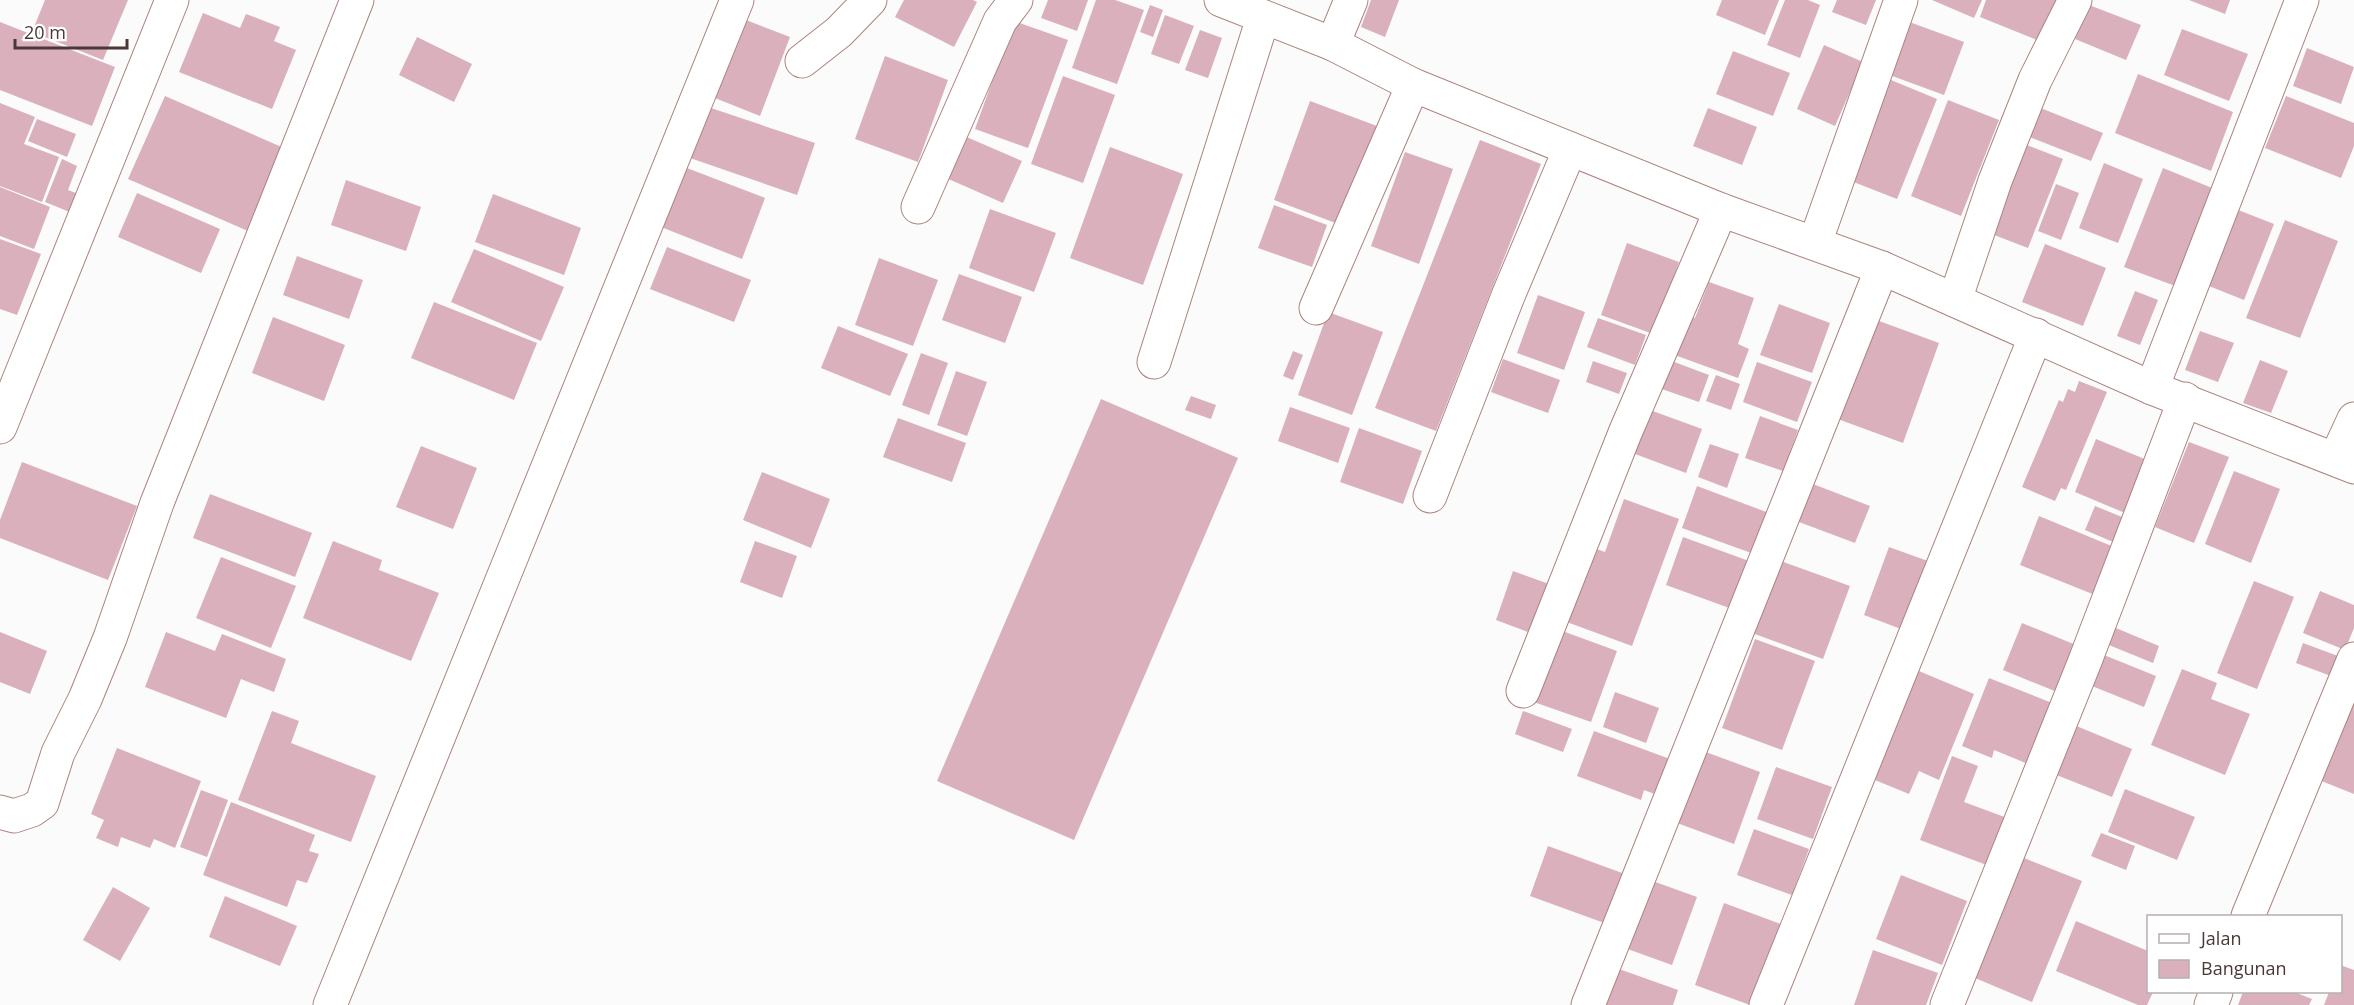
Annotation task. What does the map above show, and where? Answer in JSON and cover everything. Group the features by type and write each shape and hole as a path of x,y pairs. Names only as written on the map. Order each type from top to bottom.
{"street":[{"path":"0,427 172,0"},
{"path":"0,812 14,816 33,810 42,803 58,753 85,699 110,638 157,503 357,0"},
{"path":"330,1005 737,0"},
{"path":"802,61 839,32 870,0"},
{"path":"918,207 1000,21 1016,0"},
{"path":"1221,0 1333,44 1413,85 1721,210 1882,268 2152,388 2345,463 2354,419"},
{"path":"1333,44 1351,0"},
{"path":"1815,243 1901,0"},
{"path":"1954,300 1995,181 2035,80 2075,0"},
{"path":"2152,388 2302,0"},
{"path":"1154,362 1263,18"},
{"path":"1317,308 1413,85"},
{"path":"1430,496 1508,296 1570,149"},
{"path":"1523,691 1625,433 1721,210"},
{"path":"1588,1005 1882,268"},
{"path":"1766,1005 2036,335"},
{"path":"1947,1005 2085,661 2185,399"},
{"path":"2248,915 2354,659"}],"building":[{"path":"45,0 128,0 103,60 32,32"},
{"path":"904,0 973,0 977,2 954,47 895,17"},
{"path":"1048,0 1088,0 1077,31 1041,18"},
{"path":"1096,0 1115,0 1144,10 1117,84 1072,68"},
{"path":"1371,0 1399,0 1385,37 1361,27"},
{"path":"1722,0 1779,0 1765,35 1716,15"},
{"path":"1785,0 1808,0 1820,5 1800,58 1767,45"},
{"path":"1837,0 1876,0 1866,25 1832,12"},
{"path":"1932,0 1982,0 1974,18"},
{"path":"1986,0 2059,0 2042,42 1980,17"},
{"path":"2189,0 2230,0 2225,14"},
{"path":"1150,5 1163,10 1153,37 1140,32"},
{"path":"2089,5 2141,25 2126,60 2075,39"},
{"path":"203,13 240,28 246,14 280,27 274,41 296,50 272,109 179,72"},
{"path":"1165,15 1194,26 1179,64 1151,54"},
{"path":"746,20 790,37 760,116 715,98"},
{"path":"1904,20 1964,42 1944,95 1884,73"},
{"path":"1014,21 1068,40 1028,148 975,129"},
{"path":"0,22 115,67 92,126 0,90"},
{"path":"2182,29 2248,54 2229,101 2164,75"},
{"path":"1200,30 1222,38 1208,78 1185,70"},
{"path":"417,37 472,64 454,102 399,75"},
{"path":"1824,45 1863,62 1835,126 1797,109"},
{"path":"2307,48 2354,67 2341,104 2293,86"},
{"path":"1733,51 1790,73 1773,116 1716,94"},
{"path":"885,56 948,80 918,162 855,139"},
{"path":"2138,74 2233,112 2211,171 2115,133"},
{"path":"1063,76 1115,95 1083,183 1031,164"},
{"path":"1891,80 1937,99 1897,199 1851,181"},
{"path":"165,96 284,148 248,231 128,179"},
{"path":"2286,96 2354,123 2354,146 2341,178 2265,148"},
{"path":"1948,100 1999,120 1961,216 1911,196"},
{"path":"1310,101 1377,126 1341,225 1274,200"},
{"path":"0,103 35,117 24,144 59,157 42,202 0,186"},
{"path":"2033,105 2103,133 2091,161 2022,134"},
{"path":"708,107 815,143 797,195 690,158"},
{"path":"1708,108 1757,127 1742,165 1693,146"},
{"path":"37,119 76,134 67,157 28,141"},
{"path":"962,135 1022,161 1003,203 944,177"},
{"path":"1480,140 1541,164 1436,431 1375,408"},
{"path":"2024,144 2063,159 2028,248 1989,233"},
{"path":"1110,147 1183,174 1143,285 1070,258"},
{"path":"1405,152 1453,169 1419,264 1371,246"},
{"path":"62,159 77,166 68,190 84,196 77,215 45,202"},
{"path":"2104,163 2143,179 2118,243 2079,228"},
{"path":"679,165 765,198 742,259 656,225"},
{"path":"2163,168 2217,190 2178,287 2124,267"},
{"path":"346,180 421,207 406,251 331,225"},
{"path":"2056,184 2079,193 2061,240 2038,231"},
{"path":"0,187 50,207 34,249 0,236"},
{"path":"137,193 220,229 201,273 118,237"},
{"path":"493,194 581,228 564,275 475,242"},
{"path":"1274,205 1327,225 1312,267 1258,248"},
{"path":"2228,206 2274,224 2244,300 2199,282"},
{"path":"990,209 1056,233 1034,292 969,268"},
{"path":"2285,220 2338,241 2300,338 2246,318"},
{"path":"0,239 41,254 17,315 0,309"},
{"path":"1627,243 1679,262 1653,334 1601,315"},
{"path":"2045,244 2106,268 2083,326 2022,302"},
{"path":"667,247 751,280 734,322 650,289"},
{"path":"474,249 564,287 541,341 451,302"},
{"path":"297,256 363,280 349,319 283,295"},
{"path":"879,258 938,280 913,346 855,325"},
{"path":"959,274 1022,297 1005,343 942,320"},
{"path":"1709,282 1754,298 1738,344 1749,349 1738,378 1669,353 1683,314 1695,318"},
{"path":"2135,291 2158,300 2140,345 2117,336"},
{"path":"1538,295 1585,312 1564,370 1517,353"},
{"path":"434,302 537,343 514,400 411,358"},
{"path":"1779,304 1830,323 1812,373 1760,355"},
{"path":"1328,312 1383,332 1352,415 1298,395"},
{"path":"273,317 345,345 324,401 252,373"},
{"path":"1598,318 1646,335 1635,365 1587,347"},
{"path":"1871,318 1939,343 1903,443 1835,418"},
{"path":"838,326 908,354 890,396 821,368"},
{"path":"2200,331 2234,343 2218,382 2185,370"},
{"path":"1293,351 1303,355 1293,380 1283,376"},
{"path":"921,353 948,363 929,415 902,405"},
{"path":"1503,359 1560,380 1548,413 1491,392"},
{"path":"1669,360 1709,375 1699,402 1659,388"},
{"path":"2260,360 2288,371 2271,413 2243,403"},
{"path":"1593,361 1627,373 1619,394 1586,382"},
{"path":"1757,362 1812,382 1797,422 1743,402"},
{"path":"956,371 987,382 967,436 937,425"},
{"path":"1716,375 1740,384 1731,410 1706,401"},
{"path":"2079,381 2107,392 2066,490 2061,488 2055,501 2022,487 2059,400 2063,402 2068,389 2075,392"},
{"path":"1191,396 1216,405 1211,419 1185,410"},
{"path":"1101,399 1238,458 1074,840 937,781"},
{"path":"1290,407 1350,428 1338,463 1278,441"},
{"path":"1650,410 1702,429 1686,473 1635,454"},
{"path":"1760,416 1798,430 1783,471 1745,458"},
{"path":"898,418 966,443 952,482 883,457"},
{"path":"1359,428 1422,451 1403,504 1340,482"},
{"path":"2096,439 2147,460 2125,513 2075,492"},
{"path":"2189,442 2229,457 2194,543 2155,527"},
{"path":"1710,444 1739,454 1727,488 1698,477"},
{"path":"421,446 477,468 453,529 396,507"},
{"path":"22,462 137,506 108,580 0,538 0,520"},
{"path":"2234,471 2280,489 2251,563 2205,544"},
{"path":"762,472 830,499 811,548 743,520"},
{"path":"1813,484 1870,506 1855,543 1799,522"},
{"path":"1697,486 1769,513 1754,554 1682,528"},
{"path":"210,494 312,533 295,577 193,538"},
{"path":"1624,499 1679,519 1632,646 1564,621 1591,547 1605,552"},
{"path":"2095,506 2122,517 2113,542 2085,530"},
{"path":"2039,516 2114,547 2095,595 2020,565"},
{"path":"1683,537 1749,561 1732,609 1666,585"},
{"path":"333,541 382,560 379,570 439,593 411,661 303,618"},
{"path":"755,541 797,556 782,598 740,582"},
{"path":"1889,547 1939,565 1914,634 1864,615"},
{"path":"221,557 296,586 271,648 196,618"},
{"path":"1778,560 1850,586 1823,659 1752,633"},
{"path":"1513,571 1549,584 1531,633 1496,620"},
{"path":"2254,581 2294,597 2257,689 2217,673"},
{"path":"2320,591 2354,605 2354,628 2345,650 2303,633"},
{"path":"2022,623 2076,645 2057,692 2003,670"},
{"path":"2111,626 2159,646 2153,663 2104,643"},
{"path":"1557,629 1617,651 1591,722 1531,701"},
{"path":"0,632 47,651 30,694 0,682"},
{"path":"166,632 215,651 222,634 286,659 274,692 241,679 226,718 145,687"},
{"path":"1755,639 1815,661 1782,750 1722,728"},
{"path":"2303,643 2338,656 2331,676 2296,663"},
{"path":"2099,653 2156,676 2144,707 2087,684"},
{"path":"1914,669 1974,694 1939,780 1919,771 1909,794 1870,778"},
{"path":"2182,669 2217,683 2211,699 2250,714 2225,775 2151,745"},
{"path":"1989,678 2057,705 2033,766 1994,750 1992,758 1962,746"},
{"path":"1615,692 1659,708 1646,743 1603,727"},
{"path":"2354,694 2354,794 2319,780"},
{"path":"272,711 299,721 291,743 376,776 351,842 238,800"},
{"path":"1523,711 1572,729 1563,752 1515,734"},
{"path":"2074,725 2132,749 2112,797 2054,774"},
{"path":"1594,731 1670,759 1657,795 1644,790 1641,800 1577,776"},
{"path":"117,748 201,781 175,848 154,839 150,848 121,837 118,847 96,838 104,820 91,814"},
{"path":"1695,748 1760,772 1734,844 1669,820"},
{"path":"1952,756 1978,766 1964,802 2010,819 1992,867 1920,840"},
{"path":"1776,767 1832,787 1813,839 1757,819"},
{"path":"2125,789 2195,817 2177,860 2108,832"},
{"path":"201,790 228,800 207,857 180,847"},
{"path":"231,802 315,835 309,851 319,854 307,883 297,880 287,907 203,875"},
{"path":"1754,829 1809,849 1792,895 1737,875"},
{"path":"2101,833 2135,846 2126,870 2091,856"},
{"path":"1548,846 1625,874 1607,924 1530,896"},
{"path":"2024,858 2082,881 2032,1002 1975,978"},
{"path":"1901,875 1967,901 1942,965 1876,939"},
{"path":"1647,879 1697,897 1672,965 1622,947"},
{"path":"113,887 150,908 120,961 83,940"},
{"path":"225,896 297,926 280,966 209,937"},
{"path":"1724,903 1789,927 1750,1005 1695,985"},
{"path":"2076,921 2147,951 2147,993 2153,993 2147,1005 2138,1005 2056,971"},
{"path":"1873,950 1938,973 1926,1005 1854,1005"},
{"path":"2342,966 2354,970 2354,1005 2324,1005 2329,993 2342,993"},
{"path":"1619,969 1678,990 1673,1005 1606,1005"},
{"path":"2243,993 2297,993 2312,999 2309,1005 2238,1005"}]}
